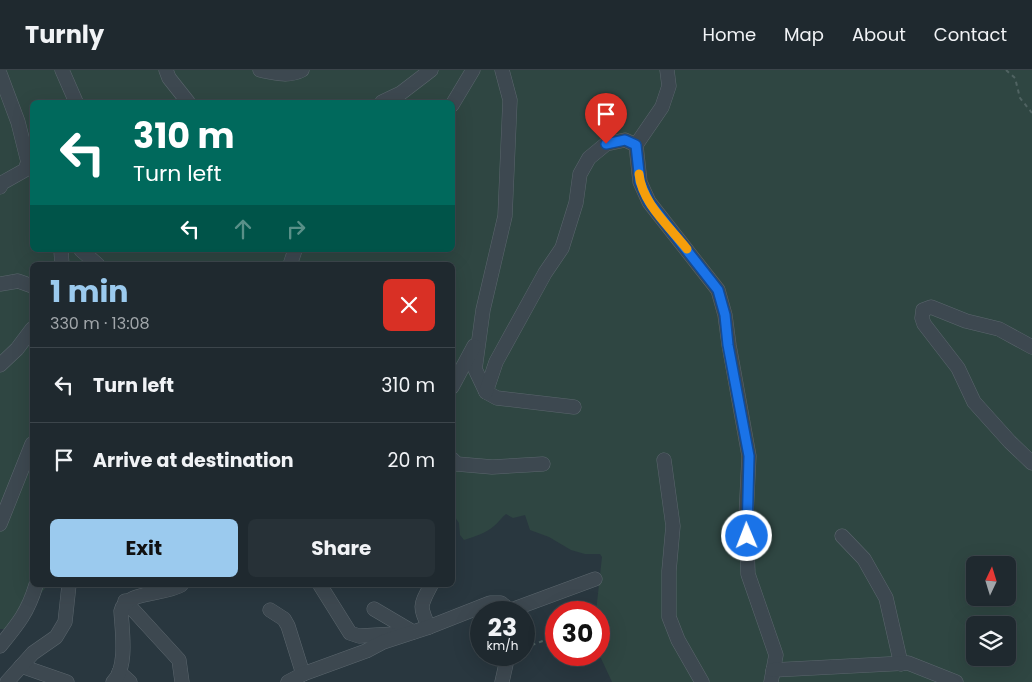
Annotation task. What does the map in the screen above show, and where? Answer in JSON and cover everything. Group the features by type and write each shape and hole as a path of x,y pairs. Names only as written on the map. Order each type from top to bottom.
{"street":[{"path":"62,70 75,100"},
{"path":"166,70 169,78 186,100"},
{"path":"260,70 279,74 302,70"},
{"path":"386,100 401,93 431,70"},
{"path":"455,100 473,70"},
{"path":"502,70 510,100 505,216 483,310 475,369 486,392 498,398 574,407"},
{"path":"667,70 669,86 662,107 636,145 640,182 649,202 718,290 725,315 728,345 749,456 746,517 748,574 776,655 772,676 908,663 956,682"},
{"path":"0,74 18,122 28,162 25,170 2,183 0,187"},
{"path":"486,392 496,362 545,273 562,248 576,203 580,174 589,158 606,144 625,140 636,145"},
{"path":"83,252 95,262"},
{"path":"0,284 18,281 30,285"},
{"path":"1032,347 999,329 966,321 932,307 923,310 922,318 924,324 958,368 974,402 1032,464"},
{"path":"0,365 17,349 30,333"},
{"path":"455,381 479,336"},
{"path":"0,524 30,449"},
{"path":"664,460 673,526 669,571 669,616 678,640 702,682"},
{"path":"455,462 457,464 492,467 543,464"},
{"path":"842,536 864,559 886,598 901,664"},
{"path":"535,602 595,579"},
{"path":"0,646 22,619 32,600 35,587"},
{"path":"6,682 33,653 56,636 65,622 69,587"},
{"path":"130,682 116,677 124,647 121,611 125,602 135,597 173,590 178,587"},
{"path":"321,587 350,633 359,636 411,633"},
{"path":"429,626 421,610 423,600 430,587"},
{"path":"125,602 179,660 182,682"},
{"path":"374,609 411,633"},
{"path":"270,610 284,619 288,626 303,674"},
{"path":"288,682 303,674 366,651 383,642 470,611"},
{"path":"21,666 67,682"},
{"path":"502,682 506,666"}],"path":[{"path":"1006,70 1015,78 1020,98 1032,113"}],"green space":[{"path":"0,70 1032,70 1032,682 612,682 605,666 610,666 610,601 597,601 602,557 600,554 585,554 571,550 549,537 530,530 525,515 513,518 506,514 491,528 480,534 464,540 460,535 459,523 455,517 455,262 30,262 30,587 46,587 10,629 0,629"}],"slow traffic":[{"path":"639,174 640,182 649,202 687,249"}],"route":[{"path":"606,144 625,140 636,145 640,182 649,202 718,290 725,315 728,345 749,456 747,536"}]}
